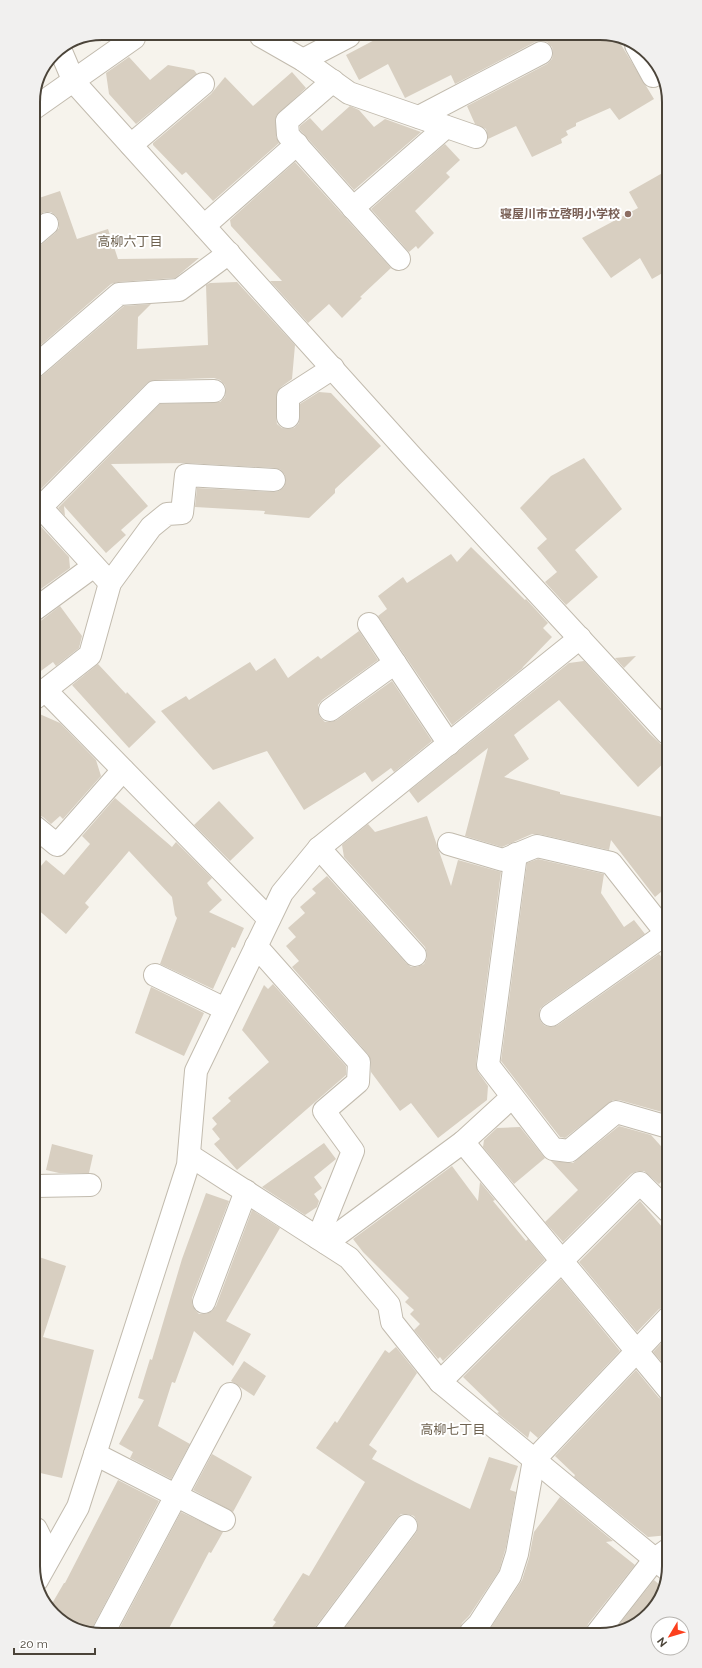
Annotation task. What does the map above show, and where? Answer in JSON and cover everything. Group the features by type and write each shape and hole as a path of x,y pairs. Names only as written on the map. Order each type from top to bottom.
{"street":[{"path":"40,104 74,82 131,40"},
{"path":"268,40 303,60 349,93 476,137"},
{"path":"303,60 341,40"},
{"path":"419,117 541,53"},
{"path":"62,54 74,82 662,728"},
{"path":"642,57 653,76"},
{"path":"333,82 287,121 288,135 399,259"},
{"path":"131,145 203,84"},
{"path":"353,208 446,127"},
{"path":"204,226 297,144"},
{"path":"40,362 120,294 179,290 229,253"},
{"path":"288,417 288,397 333,368"},
{"path":"40,500 155,392 214,391"},
{"path":"269,919 123,770 40,694 90,655 110,583 151,527 167,514 182,512 186,475 274,480"},
{"path":"40,506 110,583"},
{"path":"40,606 94,566"},
{"path":"369,624 448,744"},
{"path":"41,1572 78,1507 188,1165 196,1070 282,893 319,848 580,638"},
{"path":"330,710 395,663"},
{"path":"40,831 58,844 123,770"},
{"path":"449,844 503,860 537,846 611,863 662,927"},
{"path":"319,848 415,955"},
{"path":"516,854 488,1065 553,1148 569,1151 616,1112 662,1125"},
{"path":"551,1015 662,937"},
{"path":"256,946 359,1062 358,1082 324,1111 353,1151 322,1240"},
{"path":"155,974 225,1009"},
{"path":"322,1240 463,1142 512,1096"},
{"path":"463,1142 662,1381"},
{"path":"189,1155 349,1258 389,1305 392,1322 440,1382 534,1460 662,1557"},
{"path":"440,1382 640,1183 662,1205"},
{"path":"40,1186 90,1185"},
{"path":"204,1302 246,1191"},
{"path":"475,1628 510,1576 517,1554 534,1460 662,1324"},
{"path":"106,1628 230,1394"},
{"path":"95,1454 224,1520"},
{"path":"330,1628 406,1526"},
{"path":"40,1537 49,1556"},
{"path":"602,1628 662,1561"}],"building":[{"path":"374,40 612,41 620,43 654,99 619,120 610,108 576,123 576,126 566,131 568,135 561,139 562,143 532,157 516,126 488,139 486,129 475,124 467,106 547,64 552,59 553,53 552,47 547,42 535,42 455,84 451,75 405,98 388,64 359,80 346,55"},
{"path":"129,57 150,80 168,65 194,70 197,74 136,124 109,94 106,73"},
{"path":"292,72 306,88 276,116 276,136 279,143 213,201 186,172 182,175 153,145 153,143 211,94 225,77 253,106"},
{"path":"350,106 359,110 374,127 385,119 421,132 354,190 300,130 300,126 310,118 322,131"},
{"path":"445,144 460,160 446,173 450,177 415,211 434,233 418,249 416,246 409,252 371,209"},
{"path":"295,162 391,268 360,297 362,298 342,318 329,304 308,323 270,281 282,281 231,226 230,220"},
{"path":"662,173 662,273 652,279 640,258 611,278 582,238 638,208 629,192"},
{"path":"60,191 77,239 108,229 118,259 199,258 175,278 118,282 111,284 40,346 40,245 55,233 59,228 59,222 56,216 51,212 44,212 40,215 40,198"},
{"path":"237,282 295,345 292,379 281,387 276,397 277,424 282,428 294,428 299,423 300,404 319,392 331,393 381,446 335,489 335,493 309,518 264,514 265,511 195,507 197,488 273,492 279,491 284,487 286,480 285,475 281,470 275,468 187,463 111,464 148,506 121,530 126,535 106,553 64,506 65,516 58,508 160,404 220,402 225,397 225,385 220,380 214,378 155,380 147,383 40,490 40,377 124,306 151,304 138,317 137,349 208,345 206,285 210,283"},
{"path":"584,458 622,509 575,550 598,577 566,605 545,582 557,572 537,548 547,539 520,508 551,476"},
{"path":"40,526 69,557 70,568 40,590"},
{"path":"471,547 525,600 526,599 548,623 543,628 552,637 522,668 524,667 452,725 378,616 387,609 378,596 403,577 407,583 451,554 457,562"},
{"path":"60,606 82,636 79,648 56,666 53,662 40,672 40,621"},
{"path":"359,631 378,660 322,700 318,705 320,717 325,722 337,720 392,681 432,741 394,772 391,768 372,782 365,772 304,810 267,751 213,770 161,711 186,696 189,700 250,662 256,671 275,658 288,678 318,656 321,659"},
{"path":"636,656 624,668 615,658"},
{"path":"584,661 662,745 662,765 638,787 559,700 514,735 529,759 504,777 560,792 560,794 662,817 662,891 655,897 611,840 609,850 539,834 532,834 502,847 465,836 488,748 418,803 409,791 569,663"},
{"path":"98,664 126,694 127,692 156,722 129,748 72,685"},
{"path":"40,714 60,723 96,760 101,776 63,819 60,816 51,824 40,816"},
{"path":"115,798 172,847 176,842 212,878 207,883 222,900 209,912 244,928 235,948 232,947 213,989 160,964 177,918 175,915 172,897 129,851 85,903 89,907 66,934 40,911 40,867 46,860 64,875 90,844 82,836"},
{"path":"219,801 254,838 230,861 194,825"},
{"path":"427,816 451,886 458,860 501,872 476,1063 478,1072 488,1086 487,1100 438,1138 411,1103 400,1111 371,1072 371,1062 368,1054 292,967 299,961 286,946 296,937 288,928 305,913 300,907 316,893 312,889 327,876 406,963 411,967 417,967 424,964 427,958 425,947 344,857 342,845 368,824 375,832"},
{"path":"538,859 604,874 601,893 624,927 634,920 645,934 544,1005 540,1009 539,1016 541,1022 545,1026 552,1027 558,1025 659,954 662,958 662,1112 619,1100 613,1100 565,1138 560,1137 501,1061 527,863"},
{"path":"273,984 346,1066 346,1075 237,1170 214,1144 220,1139 212,1129 217,1124 212,1118 231,1101 228,1098 269,1062 242,1030 264,985 268,989"},
{"path":"151,987 204,1013 184,1056 135,1033"},
{"path":"619,1126 651,1135 662,1147 662,1181 659,1184 644,1171 637,1171 631,1174 563,1242 545,1222 578,1190 551,1161 573,1163"},
{"path":"520,1127 545,1158 514,1184 483,1147 484,1140 497,1128"},
{"path":"324,1143 336,1159 314,1177 322,1188 314,1194 319,1201 317,1207 305,1215 262,1187"},
{"path":"52,1144 93,1155 89,1173 59,1173 46,1170"},
{"path":"452,1166 478,1201 480,1182 495,1200 493,1201 526,1241 528,1239 545,1260 443,1361 440,1357 438,1359 414,1330 420,1324 410,1314 414,1310 405,1302 409,1298 363,1252 353,1239"},
{"path":"206,1193 229,1201 192,1298 192,1304 199,1314 206,1314 212,1311 216,1306 252,1210 280,1228 226,1321 251,1334 233,1366 194,1331 175,1383 172,1382 158,1426 190,1444 171,1479 130,1458 133,1452 119,1444 144,1400 138,1398 150,1359 152,1360 182,1259"},
{"path":"640,1201 662,1227 662,1308 659,1309 637,1332 579,1262"},
{"path":"40,1257 66,1266 43,1337 94,1350 62,1478 40,1473"},
{"path":"561,1279 620,1351 538,1438 530,1431 528,1438 497,1413 499,1412 463,1377"},
{"path":"662,1342 662,1362 653,1352"},
{"path":"396,1347 417,1373 369,1445 377,1451 372,1459 470,1509 489,1457 518,1466 510,1490 516,1492 506,1547 499,1571 469,1616 462,1623 460,1628 345,1628 416,1533 418,1527 414,1516 401,1514 315,1628 272,1628 276,1622 273,1620 303,1573 309,1576 365,1482 316,1448 335,1421 337,1423 385,1350 389,1353"},
{"path":"244,1361 266,1376 254,1396 231,1381"},
{"path":"636,1370 659,1398 662,1399 662,1536 648,1537 574,1477 575,1475 555,1456"},
{"path":"212,1454 252,1477 233,1512 193,1490"},
{"path":"118,1480 159,1501 92,1627 75,1622 58,1610 52,1603 65,1583"},
{"path":"560,1497 613,1541 606,1542 635,1565 588,1624 587,1628 491,1628 522,1580 529,1558 534,1532"},
{"path":"181,1512 223,1532 211,1553 209,1552 169,1628 120,1628"},
{"path":"654,1580 659,1585 656,1593 644,1610 631,1620 619,1625"}],"place":[{"name":"寝屋川市立啓明小学校","path":"628,214"}],"district":[{"name":"高柳六丁目","path":"130,241"},
{"name":"高柳七丁目","path":"453,1429"}]}
